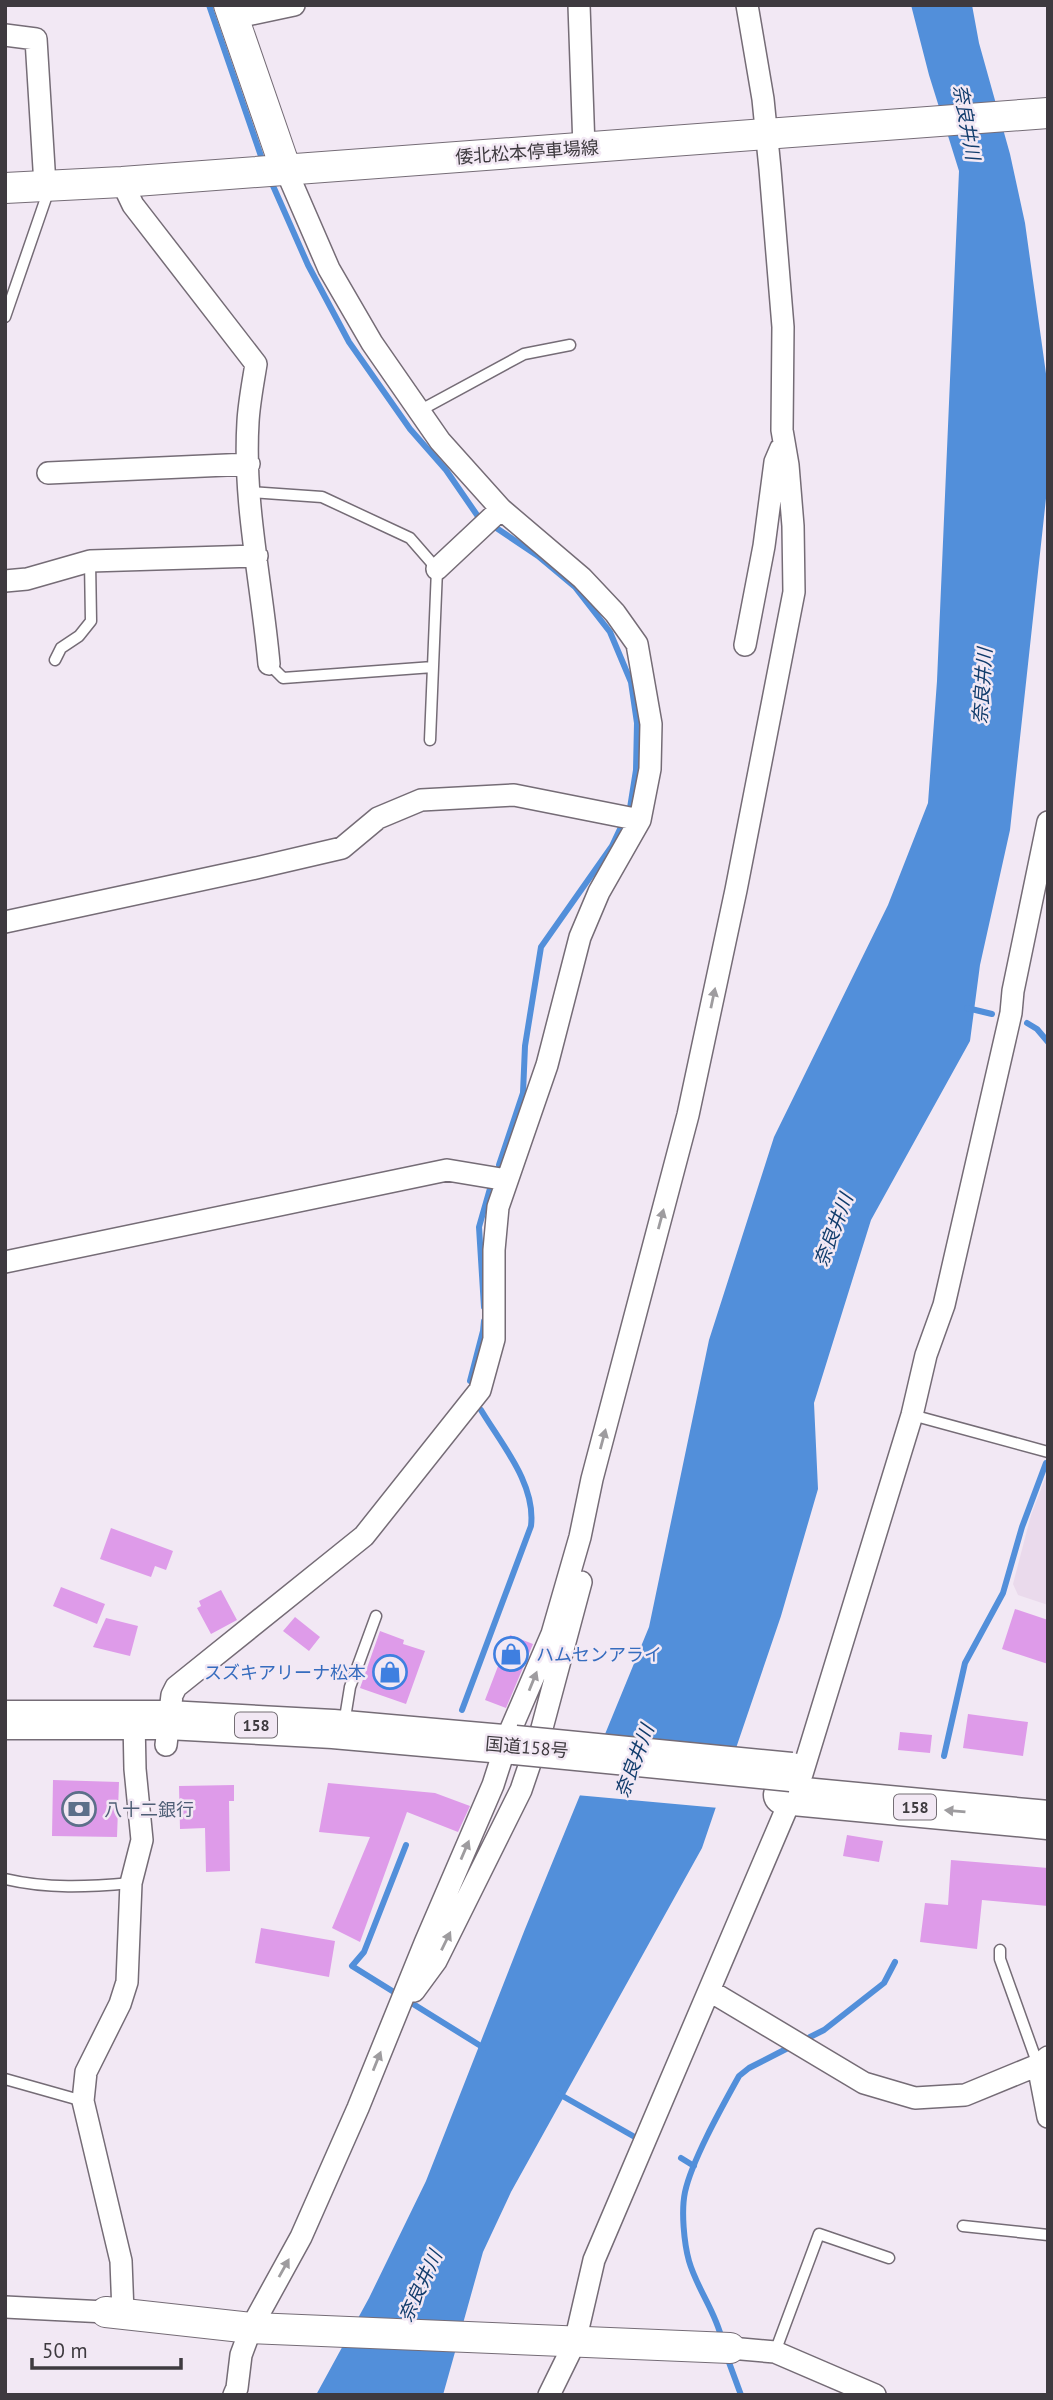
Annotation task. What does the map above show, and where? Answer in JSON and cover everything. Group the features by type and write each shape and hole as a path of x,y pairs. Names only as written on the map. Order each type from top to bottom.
{"highway":[{"name":"国道158号","path":"5,1720 150,1732 328,1752 507,1756"},
{"name":"国道158号","path":"5,1744 150,1732 345,1731 507,1756 792,1784 1048,1820"},
{"name":"国道158号","path":"792,1784 950,1785 1048,1797"}],"main road":[{"path":"231,11 274,171"},
{"name":"倭北松本停車場線","path":"5,188 122,182 1048,113"},
{"path":"115,2313 261,2328 730,2348"}],"street":[{"path":"231,11 294,5"},
{"path":"579,5 584,148"},
{"path":"234,2395 242,2355 261,2328 358,2108 507,1756 552,1634 580,1537 592,1479 688,1115 736,890 794,592 793,526 788,465 783,444 783,327 773,134 763,99 747,5"},
{"path":"5,35 36,39 45,185"},
{"path":"5,2307 115,2313 121,2262 83,2101 86,2072 120,2004 127,1982 131,1883 142,1840 150,1732 176,1687 364,1536 480,1390 494,1339 498,1207 547,1065 580,937 599,892 640,820 650,769 651,724 637,644 615,612 582,578 500,509 440,441 372,343 274,171"},
{"path":"122,182 133,205 256,364 248,423 249,492 269,663"},
{"path":"745,645 764,546 775,461 783,444"},
{"path":"48,473 249,464"},
{"path":"437,569 500,509"},
{"path":"5,581 27,579 90,561 257,556"},
{"path":"5,922 342,848 379,818 421,800 514,795 640,820"},
{"path":"549,2395 594,2260 710,1991 792,1784 912,1415 926,1355 943,1305 999,1066 1048,822"},
{"path":"5,1262 447,1170 507,1180"},
{"path":"394,2018 436,1961 521,1790 546,1716 591,1540 592,1479"},
{"path":"710,1991 864,2083 915,2098 965,2095 1043,2061 1048,2117"},
{"path":"730,2348 775,2352 875,2395"}],"lane":[{"path":"5,317 46,198 45,185"},
{"path":"419,411 524,354 570,345"},
{"path":"249,492 322,497 410,538 437,569 430,740"},
{"path":"55,660 61,648 79,636 91,621 90,561"},
{"path":"269,663 283,678 433,667"},
{"path":"912,1415 1048,1452"},
{"path":"345,1731 344,1714 350,1687 376,1616"},
{"path":"5,1880 34,1886 81,1888 131,1883"},
{"path":"1000,1950 1000,1959 1043,2061"},
{"path":"5,2079 83,2101"},
{"path":"963,2226 1048,2235"},
{"path":"775,2352 819,2234 889,2258"}],"shaded area":[{"path":"1048,1471 1048,1605 1018,1595 1013,1584 1031,1515"}],"water":[{"name":"奈良井川","path":"911,5 972,5 979,43 1010,154 1025,223 1048,388 1048,480 1010,830 980,965 970,1041 871,1220 814,1403 818,1489 781,1616 702,1848 511,2192 483,2252 443,2395 316,2395 369,2298 426,2181 525,1929 649,1627 709,1340 774,1137 888,905 928,803 937,681 959,171 929,75"}],"pier":[{"path":"601,1734 740,1748 719,1808 576,1795"}],"building":[{"path":"111,1528 173,1551 166,1570 155,1566 151,1577 100,1559"},
{"path":"61,1587 105,1604 97,1624 53,1606"},
{"path":"221,1590 237,1620 211,1634 197,1608 201,1606 199,1601"},
{"path":"1015,1609 1048,1620 1048,1664 1002,1649"},
{"path":"295,1617 320,1637 309,1651 283,1631"},
{"path":"106,1618 138,1626 130,1656 93,1647"},
{"path":"380,1631 404,1640 403,1644 425,1651 406,1704 360,1688"},
{"path":"510,1635 533,1644 506,1708 485,1700"},
{"path":"968,1714 1028,1722 1023,1756 963,1748"},
{"path":"900,1732 932,1735 930,1753 898,1750"},
{"path":"53,1780 119,1782 117,1837 52,1836"},
{"path":"328,1783 435,1793 470,1806 458,1832 407,1812 360,1942 332,1928 370,1837 319,1832"},
{"path":"234,1785 234,1801 229,1801 230,1871 206,1872 205,1828 180,1829 179,1786"},
{"path":"847,1835 883,1841 879,1862 843,1856"},
{"path":"951,1860 1048,1868 1048,1906 982,1900 977,1949 920,1942 925,1903 948,1905"},
{"path":"261,1928 335,1941 329,1977 255,1963"}],"waterway":[{"path":"209,5 263,162"},
{"path":"270,179 308,265 349,342 410,429 446,470 477,515 538,556 575,587 610,632 631,682 637,723 636,770 630,808 612,846 541,947 525,1046 523,1093 499,1165"},
{"path":"967,1008 992,1014"},
{"path":"1027,1023 1037,1029 1048,1042"},
{"path":"484,1307 479,1227 491,1185"},
{"path":"470,1381 484,1321"},
{"path":"462,1710 531,1526 531,1510 523,1480 481,1410"},
{"path":"944,1756 965,1663 1003,1593 1022,1527 1046,1463"},
{"path":"406,1845 364,1952 352,1966 484,2048"},
{"path":"810,2037 824,2030 884,1983 895,1962"},
{"path":"722,2340 689,2261 684,2227 685,2192 701,2149 739,2076 788,2048"},
{"path":"559,2094 633,2136"},
{"path":"681,2158 694,2166"},
{"path":"727,2357 741,2395"}],"place":[{"name":"ハムセンアライ","path":"511,1654"},
{"name":"スズキアリーナ松本","path":"390,1672"},
{"name":"八十二銀行","path":"79,1809"}]}
